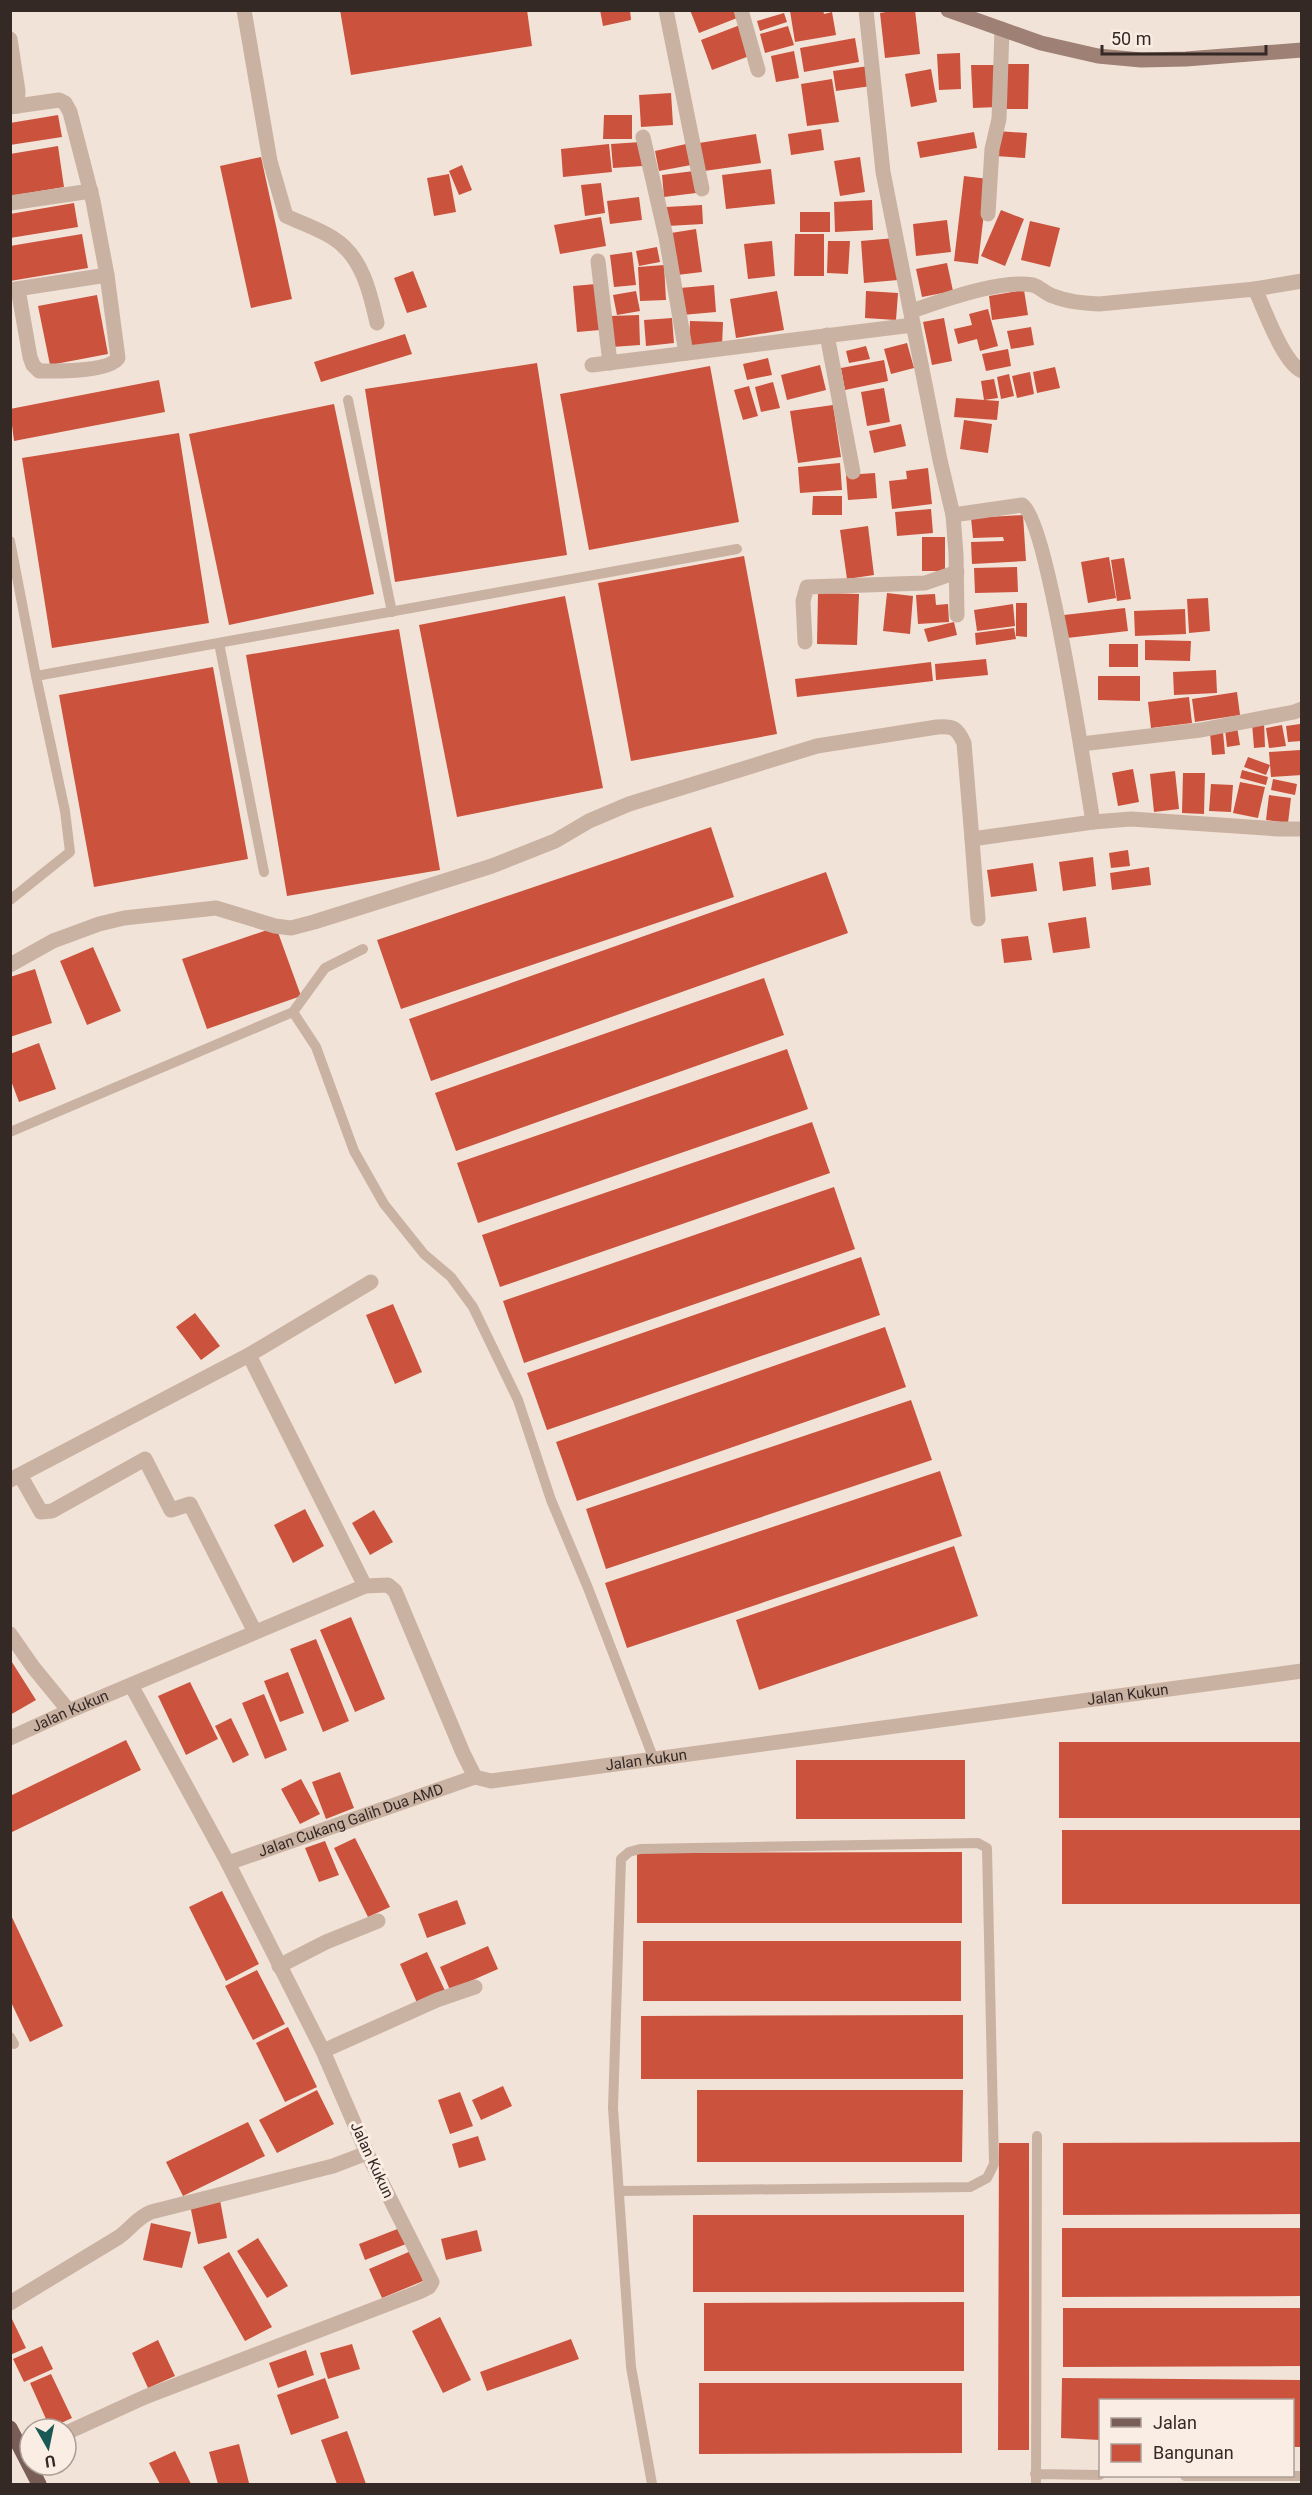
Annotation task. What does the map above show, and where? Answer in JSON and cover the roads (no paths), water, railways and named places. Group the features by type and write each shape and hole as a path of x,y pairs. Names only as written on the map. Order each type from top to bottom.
{"main road":[{"path":"948,10 1041,43 1098,56 1141,60 1186,59 1302,50"},
{"path":"10,2428 18,2441"}],"street":[{"path":"244,10 270,161 286,216 334,238 354,257 369,288 377,323"},
{"path":"666,10 702,189"},
{"path":"741,10 758,70"},
{"path":"866,10 883,172 953,515 957,615"},
{"path":"988,214 992,149 999,119 1002,29"},
{"path":"10,39 18,91 14,107 59,100 66,103 91,191 107,275 118,358 108,365 66,371 39,371 33,365 30,357 14,289 107,275"},
{"path":"643,137 666,237 686,353"},
{"path":"10,203 91,191"},
{"path":"598,261 610,363"},
{"path":"592,365 827,335 912,318 981,290 1016,285 1035,285 1051,296 1075,303 1099,304 1255,289 1302,281"},
{"path":"1255,289 1281,346 1296,369 1302,371"},
{"path":"827,335 853,472"},
{"path":"953,515 1022,505 1030,513 1044,561 1082,744 1094,822"},
{"path":"805,642 803,601 807,587 925,583 957,572"},
{"path":"1082,744 1201,730 1302,709"},
{"path":"10,965 53,941 99,924 124,918 216,908 291,928 492,866 555,841 589,821 619,808 817,746 952,726 958,730 964,743 978,919"},
{"path":"972,839 1131,819 1302,829"},
{"path":"255,1632 190,1504 171,1510 145,1459 52,1511 41,1512 15,1477 249,1355 371,1282"},
{"path":"249,1355 365,1586"},
{"name":"Jalan Kukun","path":"10,1738 365,1586 388,1585 395,1591 475,1777 491,1781 653,1757 1302,1671"},
{"path":"10,1634 33,1667 69,1711"},
{"name":"Jalan Kukun","path":"78,2428 145,2397 429,2287 432,2282 367,2153 322,2051 228,1863 131,1685"},
{"name":"Jalan Cukang Galih Dua AMD","path":"228,1863 475,1777"},
{"path":"279,1966 326,1942 378,1921"},
{"path":"322,2051 437,2000 475,1987"},
{"path":"10,2303 119,2237 131,2229 143,2215 333,2166 367,2153"}],"lane":[{"path":"348,400 392,612"},
{"path":"10,541 65,811 70,852 10,900"},
{"path":"36,676 737,549"},
{"path":"219,643 264,872"},
{"path":"10,1132 294,1012 325,968 363,949"},
{"path":"294,1012 316,1047 354,1151 384,1204 424,1254 451,1277 472,1307 518,1400 551,1500 588,1588 653,1757"},
{"path":"620,2191 970,2187 987,2178 994,2164 987,1848 978,1843 640,1849 629,1852 621,1859 613,2108 631,2367 652,2484"},
{"path":"1037,2136 1036,2479 1099,2475"}]}
